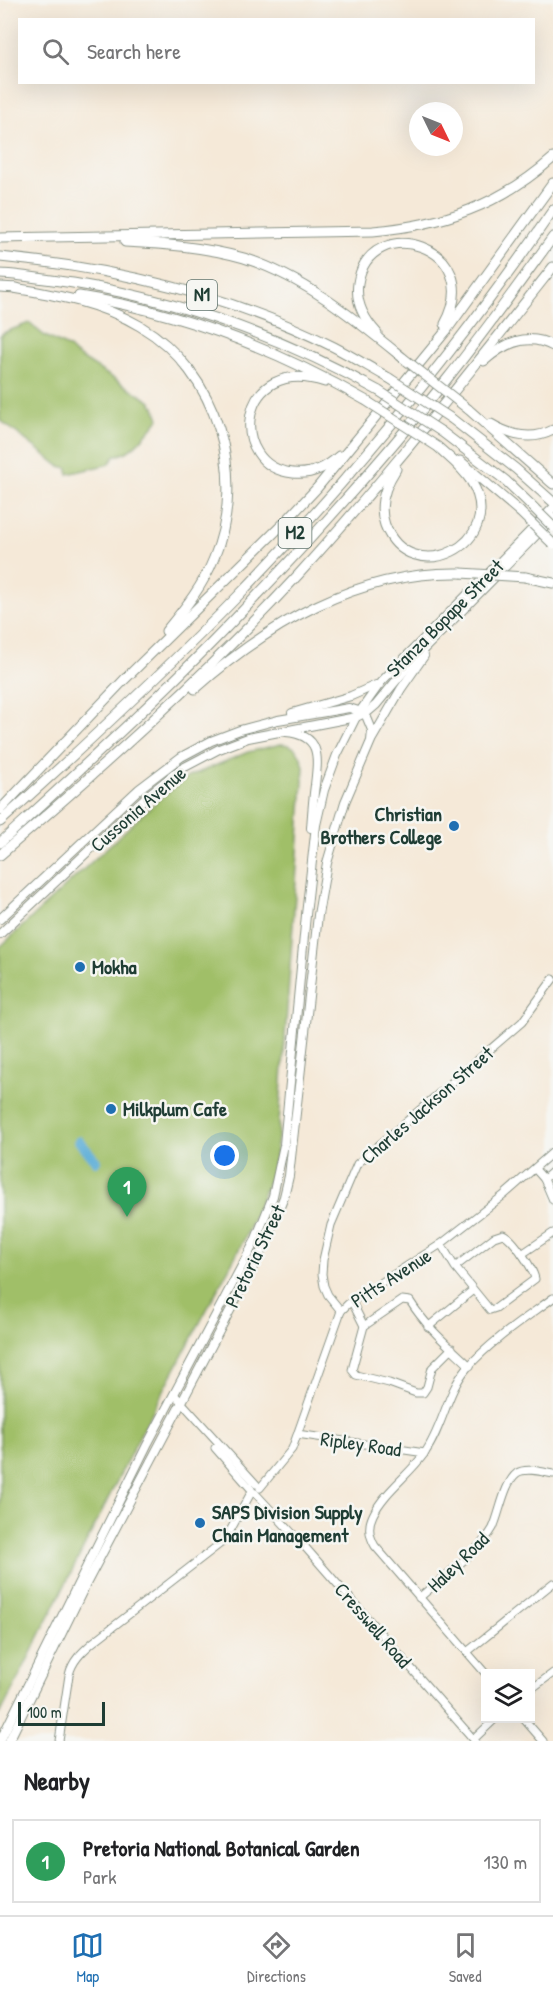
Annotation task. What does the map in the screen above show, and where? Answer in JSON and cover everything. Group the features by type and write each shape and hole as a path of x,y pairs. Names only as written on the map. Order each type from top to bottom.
{"highway":[{"path":"0,238 373,231 417,226 459,215 484,204 522,183 553,158"},
{"path":"0,810 124,681 294,513 331,472 466,304 553,183"},
{"name":"M2","path":"0,822 188,646 286,543 380,437 427,379 553,210"},
{"path":"39,237 180,246 244,259 277,271 307,287 402,357 470,410 552,483"},
{"name":"M2","path":"0,843 147,707 296,555 399,438 448,378 553,237"},
{"path":"402,357 367,321 358,302 357,287 362,269 373,256 391,245 412,243 430,249 446,263 452,276 455,295 452,309 443,328 411,373"},
{"name":"N1","path":"0,257 62,264 159,284 230,304 295,329 334,347 389,378 452,418 553,502"},
{"path":"0,855 113,757 201,675 276,597 424,430 553,267"},
{"name":"N1","path":"0,274 96,287 194,310 280,341 379,391 442,432 505,480 553,527"},
{"path":"0,287 95,298 141,309 205,326 277,354 326,377 439,447 482,479 553,544"},
{"path":"14,288 65,297 96,306 120,315 149,332 180,359 195,379 213,412 222,436 228,470 228,501 214,559 189,602 124,681"},
{"path":"452,395 484,361 504,345 524,339 540,341 553,346"},
{"path":"364,400 313,378 294,376 279,380 267,387 255,402 249,423 250,434 254,445 265,461 279,470 296,473 315,471 327,466 339,456 382,409"},
{"path":"470,410 511,434 534,436 553,430"},
{"path":"424,430 391,477 384,494 382,507 384,521 393,539 403,548 420,556 439,556 458,549 474,532 479,513 478,498 470,480 439,447"},
{"path":"113,757 141,736 237,653 289,619 317,605 372,586 417,577 461,573 525,577 553,583"}],"main road":[{"name":"Stanza Bopape Street","path":"347,735 381,682 553,508"},
{"name":"Stanza Bopape Street","path":"371,741 410,675 442,631 553,518"},
{"path":"360,713 376,705 415,658 442,631"},
{"path":"278,720 293,713 360,693 381,682"},
{"path":"278,720 349,708 360,713 372,730 371,741"},
{"name":"Cussonia Avenue","path":"0,934 171,776 219,749 248,738 360,713"},
{"name":"Cussonia Avenue","path":"0,919 139,789 169,765 211,741 278,720"},
{"path":"277,732 305,737 314,745 316,752 317,764 309,847 310,868"},
{"name":"Pretoria Street","path":"0,1741 172,1397 255,1241 273,1196 280,1171 291,1083 310,868 322,796 330,771 347,735"},
{"name":"Pretoria Street","path":"9,1741 84,1588 264,1246 284,1197 294,1146 318,915 324,880 345,802 371,741"}],"street":[{"name":"Charles Jackson Street","path":"341,1311 324,1286 323,1260 331,1225 357,1164 522,1022 553,979"},
{"name":"Pitts Avenue","path":"256,1488 270,1477 288,1456 341,1311 441,1244 553,1152"},
{"path":"535,1169 544,1179 553,1200"},
{"path":"544,1179 553,1171"},
{"path":"522,1254 553,1233"},
{"path":"441,1244 455,1267 489,1309 496,1308 534,1281 534,1273 522,1254 508,1236 500,1234 455,1267"},
{"path":"428,1327 473,1290"},
{"path":"482,1669 380,1552 370,1535 372,1518 378,1507 424,1453 457,1382 470,1366 496,1339 553,1298"},
{"path":"364,1326 406,1299 410,1301 428,1327 470,1366"},
{"path":"352,1302 364,1326 352,1370 354,1374 416,1393 425,1392 432,1368 452,1348"},
{"name":"Cresswell Road","path":"172,1397 256,1488 271,1510 474,1740"},
{"name":"Ripley Road","path":"297,1434 424,1453"},
{"name":"Haley Road","path":"419,1598 484,1540 494,1526 514,1475 523,1470 553,1474"},
{"path":"59,1741 69,1675 77,1658 92,1643 225,1540 256,1488"},
{"path":"467,1652 553,1583"},
{"path":"535,1687 553,1673"},
{"path":"474,1740 492,1723"},
{"path":"527,1723 543,1741"}],"green space":[{"path":"29,323 45,336 68,347 76,355 150,401 159,419 134,447 116,455 109,464 68,474 68,468 59,466 0,420 0,336"},
{"path":"286,744 297,751 304,767 278,1138 273,1170 244,1240 141,1433 0,1715 0,947 156,802 188,777 248,752"}],"waterway":[{"path":"79,1141 96,1161"}],"place":[{"name":"Christian Brothers College","path":"454,826"},
{"name":"Mokha","path":"80,967"},
{"name":"Milkplum Cafe","path":"111,1109"},
{"name":"Pretoria National Botanical Garden","path":"127,1217"},
{"name":"SAPS Division Supply Chain Management","path":"200,1523"}]}
